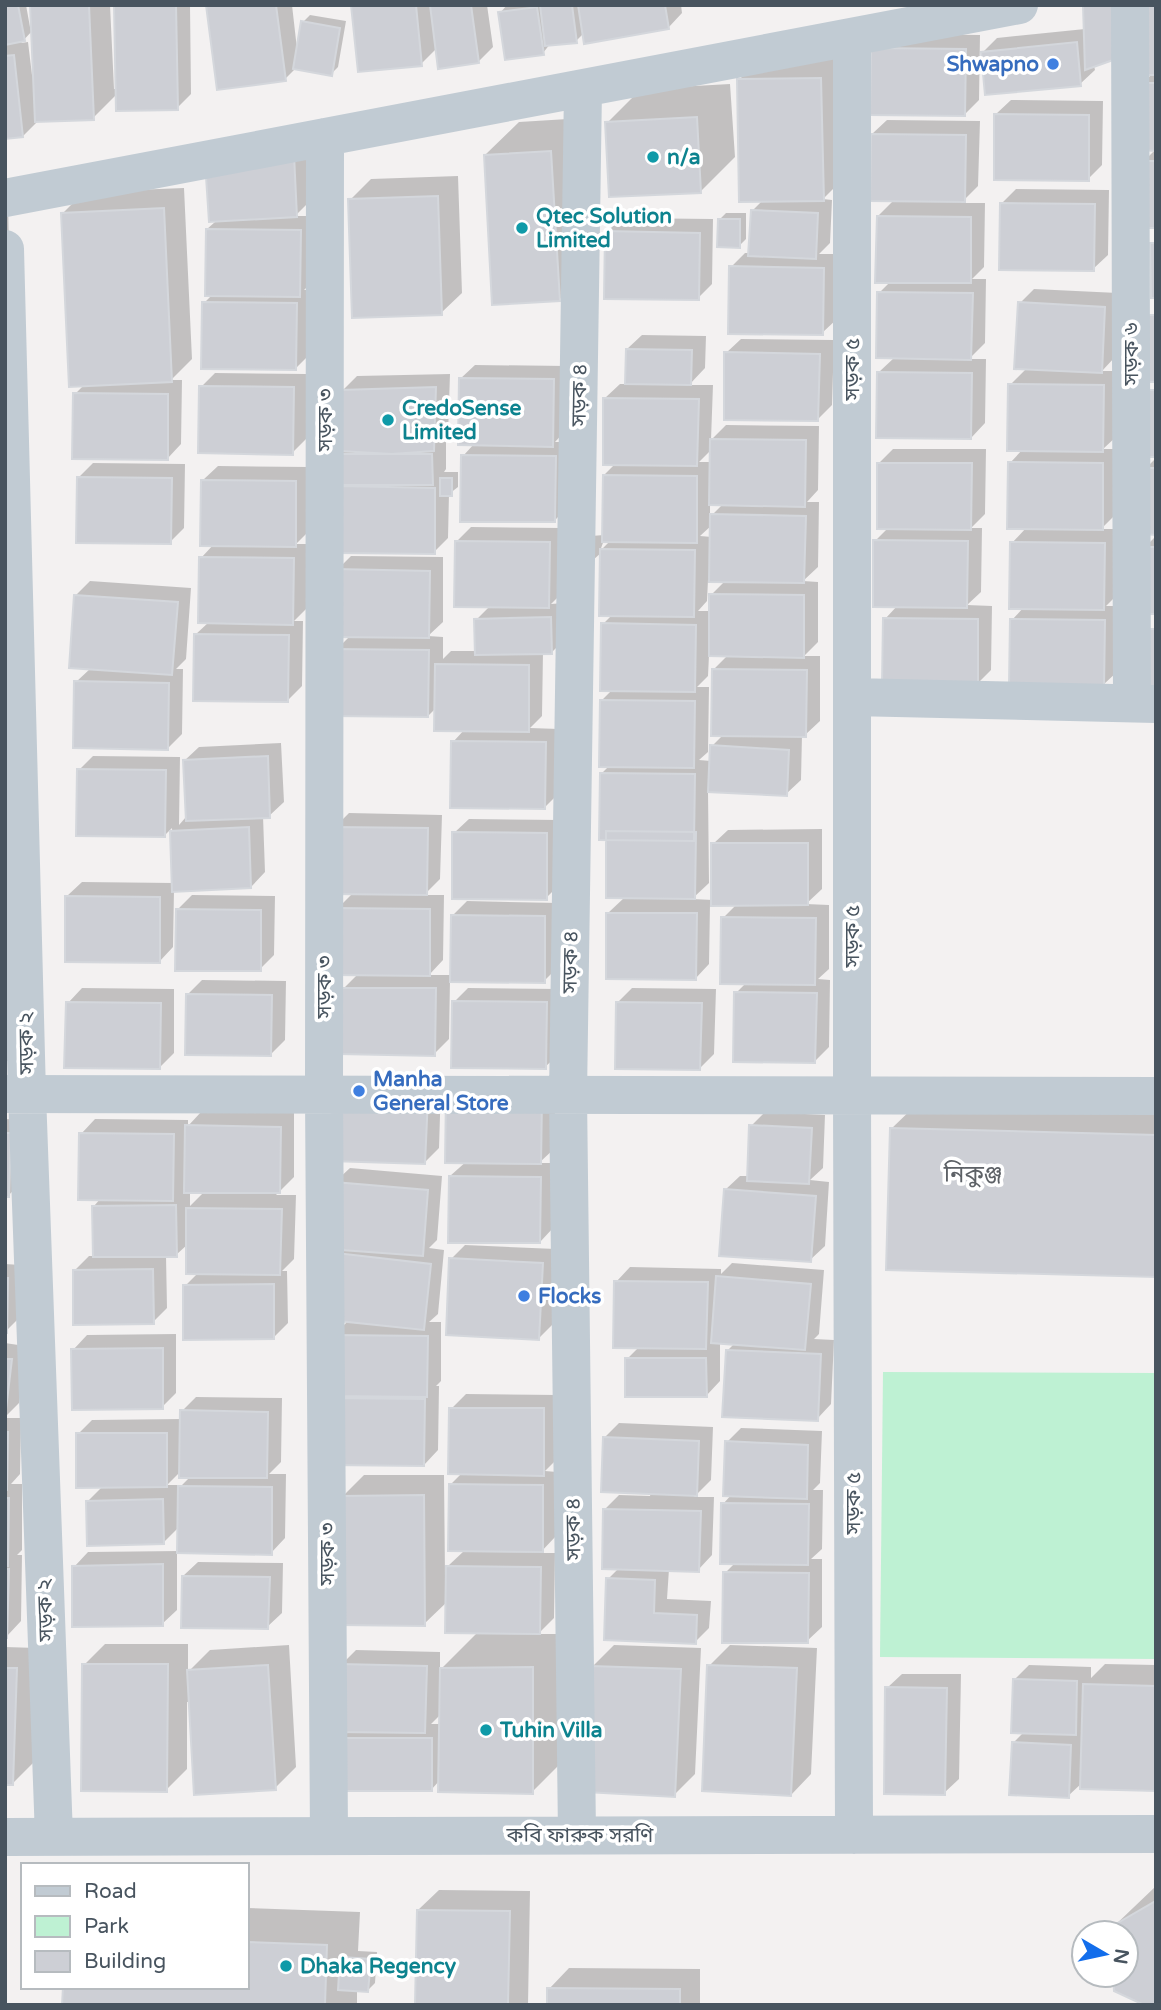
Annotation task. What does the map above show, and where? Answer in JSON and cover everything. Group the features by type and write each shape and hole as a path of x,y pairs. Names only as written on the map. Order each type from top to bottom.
{"street":[{"path":"5,198 583,89 863,26 1019,5"},
{"name":"সড়ক ৬","path":"1130,5 1144,704"},
{"name":"সড়ক ৫","path":"855,1835 852,697 863,26"},
{"name":"সড়ক ৪","path":"577,1835 568,1095 583,89"},
{"name":"সড়ক ৩","path":"325,137 324,1095 329,1836"},
{"name":"সড়ক ২","path":"5,249 16,1094 54,1837"},
{"path":"852,697 1144,704"},
{"path":"16,1094 1156,1096"},
{"name":"কবি ফারুক সরণি","path":"5,1837 1156,1834"}],"green space":[{"path":"883,1372 1156,1373 1156,1659 880,1657"}],"building":[{"path":"5,5 18,5 25,41 5,45"},
{"path":"30,5 89,5 94,120 35,122"},
{"path":"114,5 176,5 178,110 116,111"},
{"path":"206,5 276,5 286,81 217,90"},
{"path":"351,5 416,5 422,66 358,72"},
{"path":"430,5 471,5 479,63 438,69"},
{"path":"540,5 572,5 577,43 545,46"},
{"path":"578,5 665,5 669,29 584,44"},
{"path":"1083,5 1114,5 1116,59 1085,70"},
{"path":"1147,5 1156,5 1156,75 1147,75"},
{"path":"537,7 544,55 505,60 498,12"},
{"path":"301,21 340,28 332,76 293,69"},
{"path":"1077,42 1081,86 985,95 981,52"},
{"path":"871,48 966,49 965,116 870,115"},
{"path":"14,55 23,137 5,139 5,56"},
{"path":"821,78 824,201 739,202 737,79"},
{"path":"1140,83 1156,83 1156,151 1139,150"},
{"path":"994,114 1089,115 1089,181 994,180"},
{"name":"n/a","path":"697,117 701,193 609,197 605,122"},
{"path":"871,134 966,135 965,202 870,201"},
{"name":"Qtec Solution Limited","path":"551,151 560,301 492,305 484,155"},
{"path":"294,155 297,217 209,222 205,161"},
{"path":"1141,161 1156,161 1156,228 1141,228"},
{"path":"438,196 442,315 352,318 348,199"},
{"path":"1000,203 1095,204 1094,271 999,270"},
{"path":"164,208 172,382 69,387 61,213"},
{"path":"751,210 818,213 816,259 748,256"},
{"path":"877,216 971,217 971,283 875,283"},
{"path":"718,219 740,219 740,248 717,247"},
{"path":"206,229 301,230 300,297 205,296"},
{"path":"605,231 700,233 699,300 604,299"},
{"path":"1150,243 1156,243 1156,298 1151,298"},
{"path":"729,266 824,268 823,335 728,334"},
{"path":"877,292 973,293 971,360 876,358"},
{"path":"202,302 297,303 296,370 201,369"},
{"path":"1018,302 1105,307 1102,373 1014,369"},
{"path":"1147,315 1156,315 1156,382 1146,382"},
{"path":"626,349 692,350 691,385 625,384"},
{"path":"724,352 820,354 818,421 724,420"},
{"path":"877,372 972,373 971,439 876,438"},
{"path":"459,378 554,379 553,447 458,445"},
{"path":"1008,384 1104,385 1103,452 1007,451"},
{"path":"199,386 294,387 293,455 198,453"},
{"name":"CredoSense Limited","path":"436,387 434,451 392,454 339,451 341,390"},
{"path":"1147,390 1156,390 1156,457 1146,457"},
{"path":"73,393 168,394 168,460 72,459"},
{"path":"603,398 699,399 697,466 603,465"},
{"path":"710,439 806,440 805,507 709,505"},
{"path":"339,454 432,454 433,485 339,485"},
{"path":"461,455 556,456 555,522 460,522"},
{"path":"1008,462 1103,463 1103,530 1007,529"},
{"path":"877,463 972,463 971,530 877,529"},
{"path":"1143,468 1156,468 1156,535 1143,534"},
{"path":"603,475 697,476 697,543 602,542"},
{"path":"77,477 172,478 171,544 76,543"},
{"path":"440,478 452,478 452,496 440,496"},
{"path":"201,480 296,481 296,547 200,546"},
{"path":"341,486 435,488 435,554 339,553"},
{"path":"710,514 806,516 804,583 709,582"},
{"path":"873,540 968,541 967,608 873,607"},
{"path":"455,541 550,542 549,608 454,607"},
{"path":"1010,542 1105,543 1104,610 1009,609"},
{"path":"1142,547 1156,547 1156,614 1141,614"},
{"path":"600,549 695,550 694,617 599,616"},
{"path":"199,557 294,558 293,625 198,623"},
{"path":"335,569 430,571 429,638 334,637"},
{"path":"709,594 804,595 804,658 709,656"},
{"path":"74,595 178,602 172,675 69,668"},
{"path":"551,617 552,654 475,655 474,619"},
{"path":"883,618 978,619 978,686 882,685"},
{"path":"1010,619 1105,620 1104,687 1009,686"},
{"path":"601,623 696,625 695,692 600,691"},
{"path":"1147,629 1156,629 1156,696 1146,696"},
{"path":"194,634 289,635 288,702 193,701"},
{"path":"334,649 429,650 428,717 334,716"},
{"path":"435,664 529,665 529,732 434,731"},
{"path":"712,669 807,670 806,737 711,736"},
{"path":"74,681 169,683 168,750 73,748"},
{"path":"600,700 695,701 694,768 599,767"},
{"path":"451,741 546,742 545,809 450,808"},
{"path":"710,745 789,750 787,796 708,792"},
{"path":"268,756 270,818 186,821 183,760"},
{"path":"77,769 166,770 165,837 76,836"},
{"path":"600,773 695,774 694,841 599,840"},
{"path":"249,827 251,888 172,892 170,831"},
{"path":"333,827 428,828 427,895 332,894"},
{"path":"606,831 696,832 695,899 606,898"},
{"path":"452,832 547,833 547,900 452,899"},
{"path":"711,843 808,843 808,905 711,906"},
{"path":"65,896 160,897 160,963 65,962"},
{"path":"335,908 430,909 430,976 334,975"},
{"path":"176,909 261,910 261,971 175,971"},
{"path":"606,913 697,913 696,980 606,979"},
{"path":"451,915 545,916 545,983 450,982"},
{"path":"721,917 816,918 815,985 720,984"},
{"path":"341,988 436,988 435,1056 340,1054"},
{"path":"734,992 817,993 815,1063 733,1062"},
{"path":"186,994 272,995 271,1056 185,1055"},
{"path":"452,1001 547,1002 546,1069 451,1068"},
{"path":"66,1002 161,1003 160,1069 64,1068"},
{"path":"616,1002 702,1003 700,1070 615,1069"},
{"path":"333,1094 428,1097 425,1164 330,1161"},
{"path":"446,1095 542,1097 541,1164 445,1163"},
{"path":"185,1125 281,1127 280,1193 184,1193"},
{"path":"749,1125 812,1128 809,1184 747,1181"},
{"path":"890,1128 1156,1135 1156,1277 886,1270"},
{"path":"5,1133 11,1133 9,1197 5,1197"},
{"path":"79,1133 174,1134 173,1201 78,1200"},
{"path":"449,1176 541,1177 540,1243 448,1243"},
{"path":"334,1182 428,1190 423,1256 328,1249"},
{"path":"724,1189 816,1196 811,1262 719,1256"},
{"path":"176,1205 177,1257 93,1257 92,1206"},
{"path":"186,1208 282,1209 280,1275 186,1274"},
{"path":"336,1253 431,1264 424,1330 329,1320"},
{"path":"449,1258 543,1263 539,1340 446,1335"},
{"path":"153,1269 154,1324 73,1325 73,1270"},
{"path":"716,1276 811,1284 805,1350 711,1343"},
{"path":"5,1278 8,1278 7,1333 5,1333"},
{"path":"614,1281 708,1282 706,1349 613,1348"},
{"path":"274,1284 274,1339 183,1340 183,1285"},
{"path":"332,1335 428,1336 427,1397 332,1396"},
{"path":"163,1348 163,1409 72,1410 71,1349"},
{"path":"726,1350 821,1354 818,1421 722,1417"},
{"path":"625,1358 706,1358 707,1397 625,1397"},
{"path":"5,1359 12,1359 5,1418"},
{"path":"330,1398 425,1399 424,1466 330,1465"},
{"path":"449,1408 544,1408 544,1476 448,1474"},
{"path":"180,1410 268,1412 267,1478 179,1478"},
{"path":"5,1432 8,1432 7,1490 5,1490"},
{"path":"76,1433 167,1433 167,1487 76,1488"},
{"path":"603,1437 699,1441 697,1496 601,1492"},
{"path":"725,1441 808,1445 807,1499 723,1496"},
{"path":"449,1484 543,1485 543,1552 448,1551"},
{"path":"178,1486 272,1487 272,1555 177,1553"},
{"path":"424,1495 425,1626 340,1625 341,1496"},
{"path":"5,1498 9,1498 8,1566 5,1566"},
{"path":"163,1499 164,1544 87,1546 86,1501"},
{"path":"721,1503 809,1504 808,1565 720,1564"},
{"path":"603,1509 701,1511 699,1572 602,1569"},
{"path":"163,1564 163,1626 72,1627 72,1566"},
{"path":"446,1566 541,1567 540,1634 445,1633"},
{"path":"5,1569 9,1569 7,1638 5,1638"},
{"path":"723,1572 809,1573 808,1643 722,1643"},
{"path":"182,1576 270,1577 268,1629 181,1628"},
{"path":"606,1578 655,1580 654,1613 697,1615 696,1644 604,1640"},
{"path":"82,1664 168,1664 167,1792 81,1791"},
{"path":"340,1664 427,1666 425,1733 338,1732"},
{"path":"268,1665 276,1790 194,1795 187,1670"},
{"path":"707,1665 797,1668 791,1796 702,1791"},
{"path":"591,1666 681,1669 675,1797 586,1792"},
{"name":"Tuhin Villa","path":"533,1667 533,1794 438,1792 440,1668"},
{"path":"5,1668 17,1668 13,1785 5,1785"},
{"path":"1013,1679 1077,1681 1076,1735 1011,1733"},
{"path":"1083,1684 1156,1686 1156,1791 1080,1789"},
{"path":"885,1687 947,1688 945,1795 884,1794"},
{"path":"340,1738 432,1738 432,1791 340,1791"},
{"path":"1012,1742 1071,1745 1069,1798 1009,1795"},
{"path":"1156,1903 1156,2005 1144,2005 1114,1991 1140,1989 1140,1919 1125,1919"},
{"path":"417,1910 510,1911 508,2005 415,2005"},
{"name":"Dhaka Regency","path":"248,1942 327,1945 325,2005 62,2005 63,1989 248,1989"},
{"path":"340,1957 371,1959 368,1992 338,1990"},
{"path":"547,1988 680,1989 680,2005 547,2005"}],"place":[{"name":"Shwapno","path":"1053,64"},
{"name":"n/a","path":"653,157"},
{"name":"Qtec Solution Limited","path":"522,228"},
{"name":"CredoSense Limited","path":"388,420"},
{"name":"Manha General Store","path":"359,1091"},
{"name":"Flocks","path":"524,1296"},
{"name":"Tuhin Villa","path":"486,1730"},
{"name":"Dhaka Regency","path":"286,1966"}],"district":[{"name":"নিকুঞ্জ","path":"973,1174"}]}
